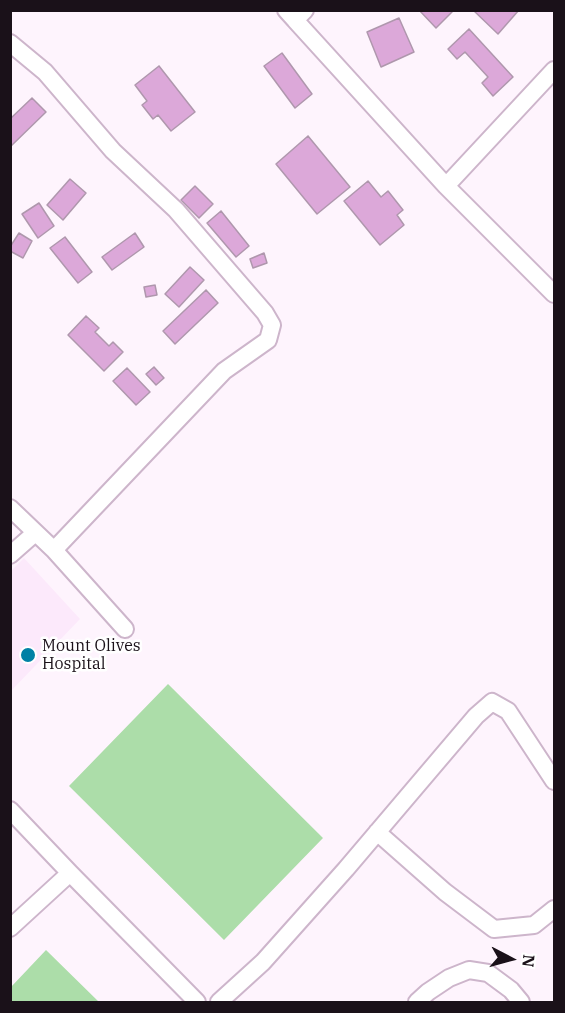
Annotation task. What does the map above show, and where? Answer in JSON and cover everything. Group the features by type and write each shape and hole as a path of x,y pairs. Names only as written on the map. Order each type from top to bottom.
{"street":[{"path":"295,14 446,186 555,294"},
{"path":"10,43 45,72 113,151 176,210 272,325 268,340 224,371 54,550"},
{"path":"446,186 555,70"},
{"path":"10,508 54,550 125,629"},
{"path":"10,555 35,533"},
{"path":"219,1002 263,962 476,716 492,702 508,711 555,781"},
{"path":"10,810 197,1002"},
{"path":"377,832 445,892 494,929 534,925 555,909"},
{"path":"10,928 70,873"},
{"path":"417,1002 449,978 470,970 488,973 511,990 521,1002"}],"shaded area":[{"name":"Mount Olives Hospital","path":"24,558 80,619 11,691 11,571"}],"green space":[{"path":"168,684 323,838 224,940 69,786"},
{"path":"46,950 99,1002 11,1002 11,987"}],"building":[{"path":"419,10 451,10 452,12 436,28"},
{"path":"473,10 519,10 498,34"},
{"path":"399,18 414,52 381,67 367,32"},
{"path":"469,29 513,77 493,96 482,83 488,77 465,52 457,59 448,49"},
{"path":"282,53 312,94 295,108 264,66"},
{"path":"159,66 195,112 171,131 158,115 153,119 142,105 147,101 135,85"},
{"path":"32,98 46,112 10,147 10,119"},
{"path":"308,136 350,187 317,214 276,164"},
{"path":"70,179 86,193 63,220 47,205"},
{"path":"368,181 381,197 388,191 403,210 397,215 404,225 380,245 344,201"},
{"path":"195,186 213,204 199,218 181,200"},
{"path":"39,203 54,226 38,238 22,214"},
{"path":"221,211 249,246 236,257 207,223"},
{"path":"19,233 32,241 23,258 10,251"},
{"path":"135,233 144,247 112,270 102,257"},
{"path":"65,237 92,272 78,283 50,248"},
{"path":"264,253 267,263 253,268 250,259"},
{"path":"190,267 204,280 179,307 165,294"},
{"path":"155,285 157,295 146,297 144,287"},
{"path":"206,290 218,303 175,344 163,331"},
{"path":"86,316 99,328 95,332 109,346 113,342 123,352 104,371 68,335"},
{"path":"154,367 164,378 156,385 146,374"},
{"path":"127,368 150,392 136,405 113,381"}],"place":[{"name":"Mount Olives Hospital","path":"28,655"}]}
